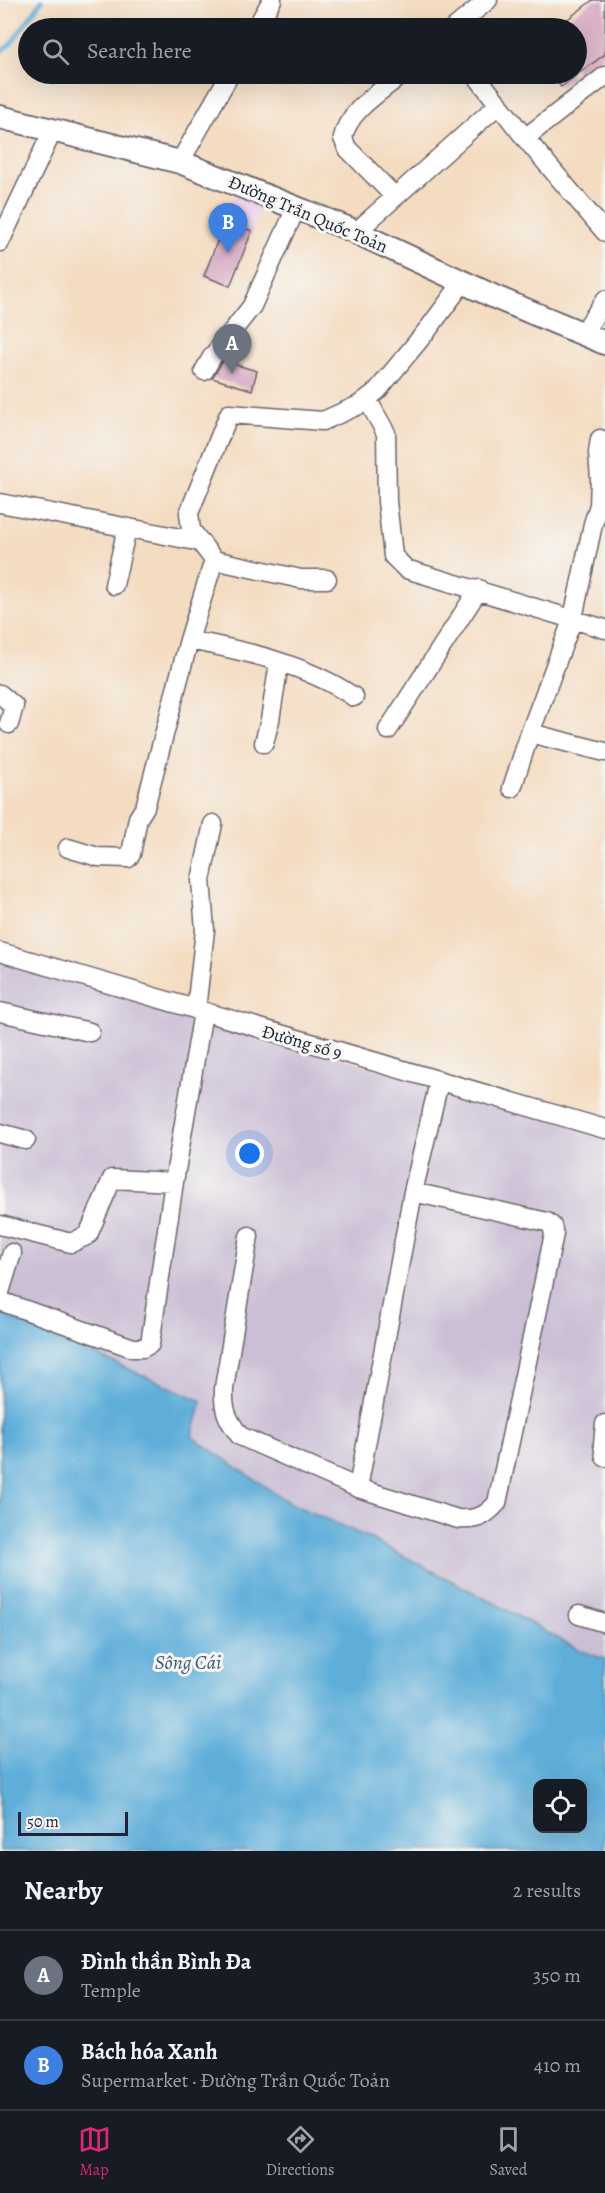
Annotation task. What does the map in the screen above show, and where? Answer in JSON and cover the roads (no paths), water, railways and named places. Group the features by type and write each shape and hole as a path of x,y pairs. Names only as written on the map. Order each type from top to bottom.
{"main road":[{"name":"Đường Trần Quốc Toản","path":"0,117 180,162 357,232 463,282 605,343"}],"street":[{"path":"262,18 272,0"},
{"path":"464,18 480,2"},
{"path":"525,138 604,77"},
{"path":"180,162 224,84"},
{"path":"390,84 361,108 347,124 343,138 346,148 395,197"},
{"path":"483,84 525,138 605,232"},
{"path":"357,232 499,104"},
{"path":"0,243 52,130"},
{"path":"204,371 212,357 252,306 296,208"},
{"path":"327,579 302,579 214,560 191,530 189,513 229,414 323,422 359,405 377,391 422,337 463,282"},
{"path":"583,333 605,300"},
{"path":"367,399 386,433 387,501 393,556 405,568 605,629"},
{"path":"512,788 573,618 592,524 599,505 598,452 600,440"},
{"path":"0,503 201,542"},
{"path":"114,585 127,528"},
{"path":"68,848 98,857 128,858 131,854 138,818 148,797 189,640 214,560"},
{"path":"388,730 479,589"},
{"path":"189,640 247,652 279,663 329,681 354,697"},
{"path":"264,743 279,663"},
{"path":"0,694 14,706 9,724"},
{"path":"530,733 605,752"},
{"path":"0,1301 133,1348 142,1348 150,1344 199,1011 205,930 201,880 213,825"},
{"name":"Đường số 9","path":"0,952 605,1129"},
{"path":"0,1011 90,1032"},
{"path":"358,1488 413,1192 439,1082"},
{"path":"0,1132 26,1140"},
{"path":"0,1225 71,1243 88,1235 112,1179 174,1182"},
{"path":"249,1236 223,1405 229,1422 240,1436 358,1488 458,1519 476,1520 488,1514 497,1503 554,1234 552,1226 547,1222 413,1192"},
{"path":"0,1292 12,1253"},
{"path":"605,1424 603,1444 605,1457"},
{"path":"579,1615 605,1623"}],"water":[{"name":"Sông Cái","path":"0,1313 202,1401 192,1437 288,1502 369,1538 579,1650 605,1659 605,1851 0,1851"}],"waterway":[{"path":"29,18 42,0"},
{"path":"0,52 11,44 18,34"}],"place":[{"name":"Bách hóa Xanh","path":"228,253"},
{"name":"Đình thần Bình Đa","path":"232,374"}]}
